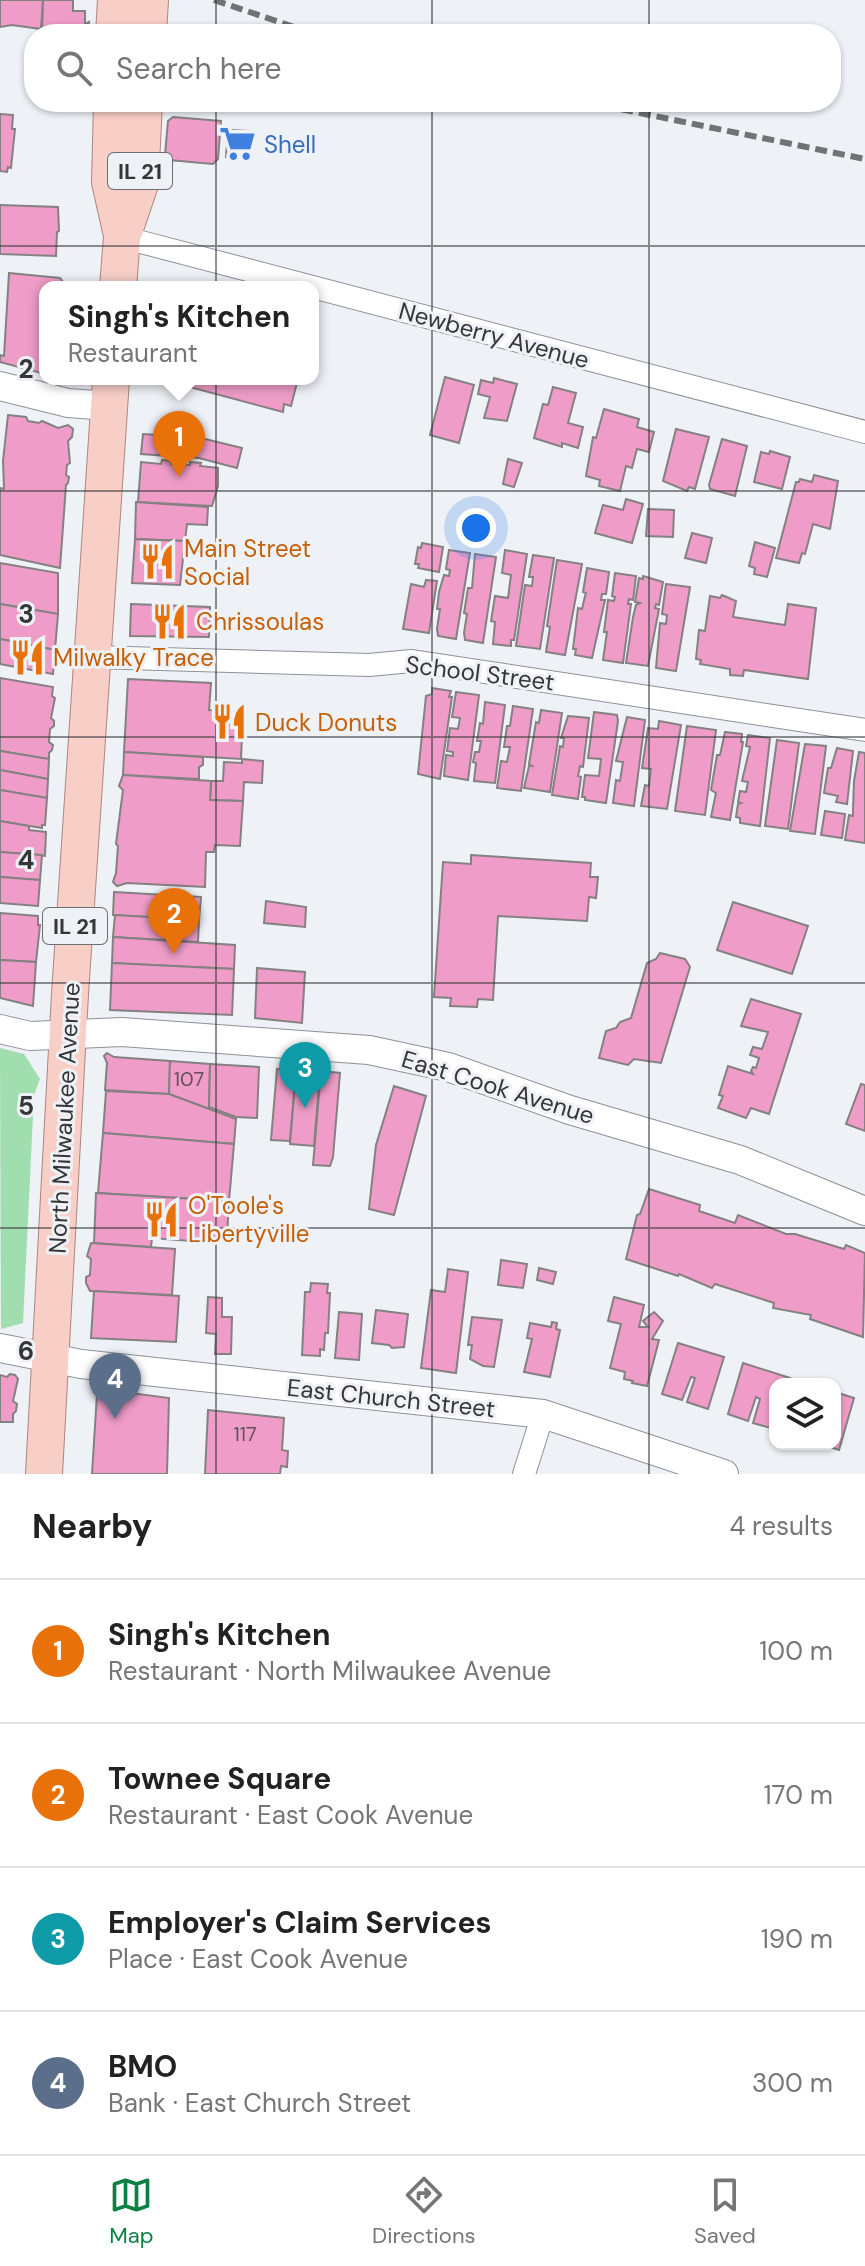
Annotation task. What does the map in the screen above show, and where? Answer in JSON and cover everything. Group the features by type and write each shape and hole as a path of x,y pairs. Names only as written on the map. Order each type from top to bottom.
{"main road":[{"path":"115,24 116,0"},
{"path":"149,24 150,0"},
{"name":"IL 21","path":"112,112 110,182 122,237"},
{"name":"IL 21","path":"118,281 122,237 140,184 144,112"},
{"name":"North Milwaukee Avenue","path":"44,1474 68,1034 110,393"}],"street":[{"name":"Newberry Avenue","path":"122,237 290,281"},
{"name":"Newberry Avenue","path":"319,289 865,432"},
{"path":"0,386 68,403 110,393"},
{"name":"School Street","path":"92,657 369,665 412,661 865,730"},
{"name":"East Cook Avenue","path":"0,1029 30,1036 122,1032 267,1042 369,1050 419,1060 448,1067 570,1110 740,1160 865,1211"},
{"name":"East Church Street","path":"0,1348 91,1366 543,1414 724,1474"},
{"path":"524,1474 543,1414"}],"green space":[{"path":"0,1048 24,1054 40,1079 34,1095 23,1323 1,1329"}],"building":[{"path":"0,0 43,0 41,24 0,27"},
{"path":"43,0 73,0 73,11 85,11 85,24 42,24"},
{"path":"0,114 13,115 12,129 15,129 11,168 8,167 7,172 0,171"},
{"name":"Shell","path":"173,117 221,121 218,159 213,164 169,160 165,155 168,121"},
{"name":"Shell","path":"228,130 249,131 247,159 226,157"},
{"path":"0,205 58,207 56,256 0,254"},
{"path":"9,273 60,278 62,281 39,281 39,372 0,362 0,355 4,356"},
{"path":"445,377 474,385 459,443 430,435"},
{"path":"494,378 517,384 507,421 484,418 490,397 478,394 481,380 493,383"},
{"path":"182,385 296,385 291,406 284,404 283,412"},
{"path":"553,387 576,393 568,423 583,427 578,448 562,443 562,447 534,438 543,404 548,405"},
{"path":"604,409 639,419 637,427 654,432 649,452 637,449 632,468 626,466 620,491 599,486 600,480 586,476 593,437 596,438"},
{"path":"8,415 26,417 28,421 39,423 42,421 58,428 68,425 73,429 68,441 70,463 66,475 69,477 60,568 0,555 0,488 4,489 3,461"},
{"path":"676,429 709,437 695,489 689,487 687,491 663,481"},
{"path":"143,434 201,438 242,448 237,468 199,458 141,454"},
{"path":"722,439 747,446 735,496 710,489 709,485"},
{"path":"770,451 790,457 782,489 754,482 761,452 769,454"},
{"path":"508,459 522,463 514,487 503,484"},
{"path":"162,460 171,461 171,464 190,465 190,462 218,468 218,486 212,506 138,502 141,462 161,464"},
{"path":"814,475 838,481 830,529 813,524 805,554 802,553 799,563 776,558 796,482 800,479 812,482"},
{"path":"626,499 643,504 632,543 595,533 603,505 623,510"},
{"path":"136,502 208,507 207,525 187,524 185,541 135,539"},
{"path":"648,509 674,510 673,537 646,536"},
{"path":"692,533 712,538 706,563 685,558"},
{"name":"Main Street Social","path":"135,539 185,541 180,585 132,583"},
{"path":"755,542 775,548 767,577 754,574 755,568 749,566"},
{"path":"422,543 443,547 439,572 418,568 419,564 415,564 418,547 421,548"},
{"path":"449,550 470,553 456,639 438,636 437,629 439,592 444,575 449,576 450,570 446,569"},
{"path":"505,550 527,554 511,646 493,644 495,622 491,621 495,596 508,598 511,575 502,573"},
{"path":"475,554 496,557 483,643 465,640 464,633 467,614 464,613 468,588 472,588"},
{"path":"533,555 554,558 540,649 516,646 525,585 532,586 533,577 529,577"},
{"path":"557,560 582,564 565,655 546,652"},
{"path":"0,563 58,573 58,614 0,604"},
{"path":"587,568 609,572 606,594 602,594 601,600 605,600 592,658 575,655 576,649 573,649 578,608 582,609 586,593 583,592"},
{"path":"615,573 636,576 633,600 629,599 628,604 631,604 623,663 603,660 608,600 614,601 615,597 612,596"},
{"path":"643,576 663,582 659,605 656,604 655,608 659,609 648,666 626,663 633,617 636,605 640,603 635,602 639,578 643,579"},
{"path":"426,580 437,581 429,633 403,629 411,584 424,587"},
{"path":"666,584 690,587 676,671 656,668 660,623 666,624 667,615 662,614"},
{"path":"722,595 736,601 733,617 785,625 788,604 816,608 808,679 744,670 743,676 730,675 730,669 700,664 701,660 696,659 699,630 705,631 710,596 720,598"},
{"path":"0,604 58,614 55,650 0,639"},
{"name":"Chrissoulas","path":"131,604 210,607 209,637 130,636"},
{"name":"Milwalky Trace","path":"0,639 55,650 53,674 0,664"},
{"path":"0,678 53,687 52,696 55,698 51,718 54,726 50,729 49,742 53,745 49,759 0,751"},
{"path":"128,679 211,683 209,710 243,712 241,759 124,752"},
{"path":"432,688 451,691 449,697 452,697 440,779 418,774 426,696 432,694"},
{"path":"456,692 479,695 468,780 444,776 446,755 453,756 453,752 447,751 450,728 458,729 460,718 452,717"},
{"path":"485,702 505,705 495,783 474,781 476,763 473,762 475,752 479,752 481,741 477,741 480,723 483,724"},
{"path":"513,706 533,709 521,791 497,788 501,761 507,762 510,747 504,747"},
{"path":"541,710 562,713 550,792 524,788 529,766 532,766 529,764"},
{"path":"594,712 617,715 618,721 606,803 582,797 585,775 599,776 601,759 588,758"},
{"path":"568,716 589,718 583,767 580,766 578,776 581,777 578,799 552,795 560,746 563,747 564,738 561,738"},
{"path":"627,717 645,720 634,806 613,803 616,780 620,781 623,762 616,761"},
{"path":"659,721 681,725 667,809 641,806 645,785 649,786 651,769 642,768 648,728 658,729"},
{"path":"687,726 716,730 705,815 675,811"},
{"path":"725,732 742,734 743,742 730,820 711,817 716,793 711,790"},
{"path":"748,735 770,738 760,826 740,823 740,818 736,817 738,804 741,803 738,802 740,791 746,792 748,782 742,781 750,747 746,746"},
{"path":"777,740 799,743 788,829 765,826"},
{"path":"805,744 826,746 815,834 790,831"},
{"path":"837,748 853,751 847,804 836,802 838,796 824,793 828,768 831,768"},
{"path":"0,751 49,759 48,779 0,770"},
{"path":"124,752 203,757 203,765 199,767 199,779 123,775"},
{"path":"859,752 865,753 865,843 845,840 849,815 853,816"},
{"path":"242,759 263,761 262,783 244,782 243,801 210,800 211,781 223,781 224,762 242,763"},
{"path":"0,770 48,779 47,798 0,790"},
{"path":"123,775 211,781 210,800 243,801 240,846 215,845 214,852 206,852 205,887 127,883 117,886 113,882 123,790 119,786"},
{"path":"0,790 47,798 45,825 42,828 0,821"},
{"path":"825,811 845,814 842,838 821,835"},
{"path":"0,821 46,832 45,856 0,852"},
{"path":"0,852 42,855 40,880 0,877"},
{"path":"471,855 591,863 590,877 598,877 596,898 589,897 587,921 498,916 493,1000 478,999 477,1007 450,1006 451,998 434,997 443,862 471,864"},
{"path":"0,877 40,880 38,906 0,903"},
{"path":"114,892 201,897 199,920 113,915"},
{"path":"266,901 306,907 305,927 264,923"},
{"path":"733,902 808,926 792,974 717,950"},
{"path":"0,913 38,916 36,962 0,960"},
{"path":"115,915 199,920 198,942 113,937"},
{"path":"113,937 235,945 234,969 112,963"},
{"path":"660,953 685,959 690,967 661,1063 634,1059 628,1065 599,1058 606,1031 631,1018 647,963"},
{"path":"0,960 36,962 33,1006 0,998"},
{"path":"112,963 234,969 232,1015 110,1010"},
{"path":"257,968 305,972 302,1023 255,1018"},
{"path":"751,999 801,1014 769,1114 751,1108 746,1118 718,1108 728,1066 753,1074 751,1071 753,1067 756,1068 759,1058 750,1055 753,1047 762,1049 768,1032 741,1026"},
{"path":"107,1053 114,1057 170,1061 169,1094 105,1090 107,1063 104,1056"},
{"path":"170,1061 210,1064 209,1109 169,1094"},
{"path":"210,1064 259,1067 257,1118 236,1117 209,1107"},
{"path":"277,1069 296,1070 290,1141 271,1140"},
{"path":"296,1071 320,1073 314,1146 290,1144"},
{"path":"321,1071 340,1073 330,1166 313,1165"},
{"path":"861,1084 865,1085 865,1131 846,1124"},
{"path":"394,1086 426,1096 394,1215 369,1209 376,1145"},
{"path":"106,1091 169,1094 236,1119 234,1144 103,1133"},
{"path":"103,1133 234,1144 229,1201 98,1193"},
{"path":"649,1189 700,1205 699,1211 735,1223 738,1215 786,1234 844,1249 846,1245 865,1253 863,1337 810,1319 811,1315 773,1308 774,1303 715,1284 712,1288 679,1274 626,1259 637,1215"},
{"name":"O'Toole's Libertyville","path":"96,1193 229,1201 227,1237 219,1236 218,1243 152,1238 151,1247 94,1243"},
{"path":"91,1243 175,1249 172,1295 90,1291 86,1277 90,1275 91,1259 87,1256"},
{"path":"501,1260 527,1264 523,1288 498,1285"},
{"path":"539,1268 556,1272 553,1284 537,1280"},
{"path":"448,1269 468,1272 456,1373 421,1368 431,1290 445,1292"},
{"path":"311,1283 328,1284 327,1293 330,1293 328,1333 325,1333 324,1350 320,1349 320,1356 302,1355 305,1292 310,1292"},
{"path":"94,1291 179,1296 176,1342 91,1338"},
{"path":"208,1297 222,1298 222,1317 232,1317 231,1354 215,1354 216,1334 206,1333"},
{"path":"614,1297 644,1305 639,1327 648,1327 643,1321 654,1312 663,1321 652,1339 659,1340 647,1386 632,1383 624,1379 625,1372 610,1368 621,1324 608,1321"},
{"path":"376,1310 408,1314 404,1347 392,1348 372,1343"},
{"path":"339,1312 362,1314 359,1360 335,1358"},
{"path":"472,1317 502,1320 494,1367 483,1366 470,1359 472,1345 468,1345"},
{"path":"552,1322 557,1323 556,1329 560,1330 550,1377 524,1372 532,1339 527,1338 530,1323 551,1327"},
{"path":"678,1343 724,1357 708,1409 687,1402 695,1378 691,1377 682,1400 662,1394"},
{"path":"743,1363 790,1378 769,1378 769,1428 753,1423 760,1399 756,1397 748,1421 728,1414"},
{"path":"10,1374 18,1379 13,1401 17,1404 16,1411 13,1422 0,1422 0,1375 7,1377"},
{"path":"101,1389 169,1398 167,1474 92,1474 97,1394"},
{"path":"841,1394 854,1398 841,1443"},
{"path":"208,1410 284,1418 282,1450 288,1451 287,1467 281,1466 280,1474 205,1474"}],"railway":[{"path":"214,0 285,24"},
{"path":"635,112 865,159"}],"place":[{"name":"Shell","path":"238,144"},
{"name":"Singh's Kitchen","path":"179,477"},
{"name":"Main Street Social","path":"158,562"},
{"name":"Chrissoulas","path":"170,621"},
{"name":"Milwalky Trace","path":"27,657"},
{"name":"Duck Donuts","path":"229,722"},
{"name":"Townee Square","path":"174,954"},
{"name":"Employer's Claim Services","path":"305,1108"},
{"name":"O'Toole's Libertyville","path":"162,1219"},
{"name":"BMO","path":"115,1419"}]}
